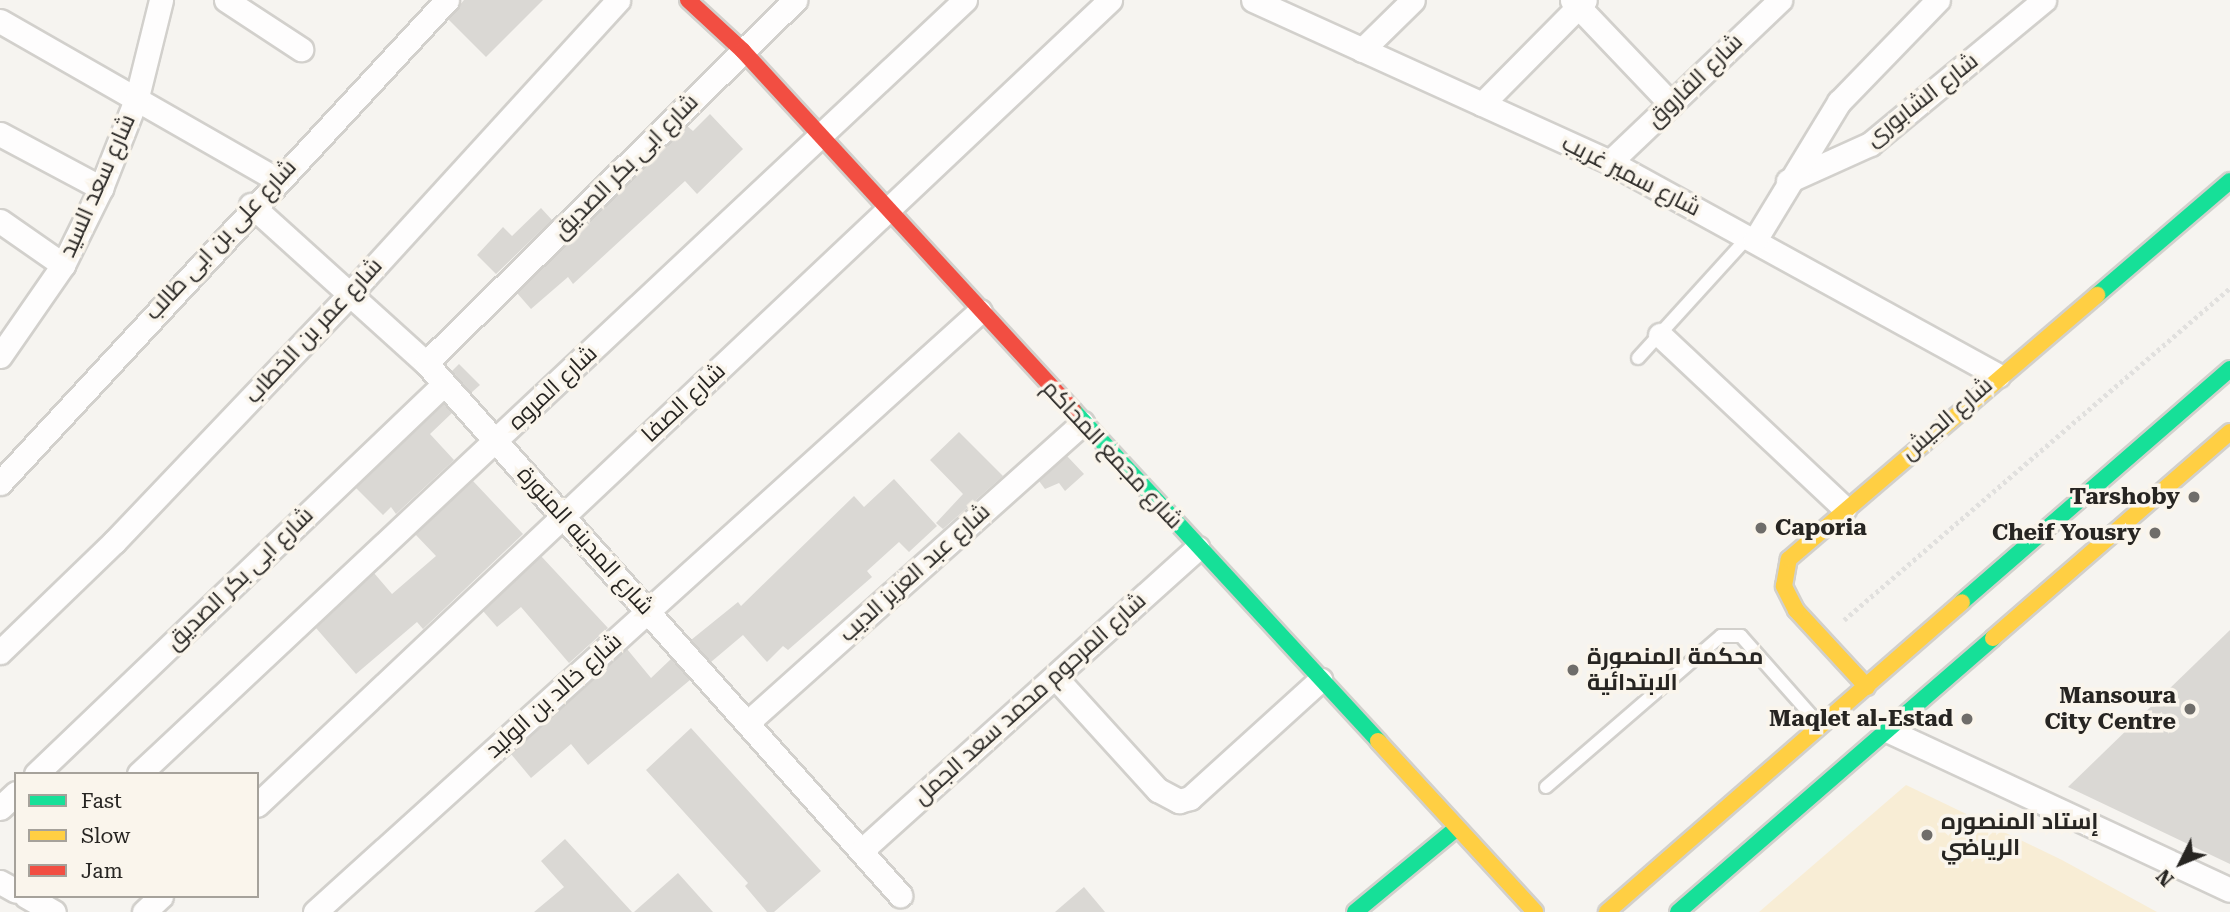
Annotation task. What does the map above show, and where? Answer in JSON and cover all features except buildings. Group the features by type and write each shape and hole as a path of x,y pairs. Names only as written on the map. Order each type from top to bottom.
{"street":[{"name":"شارع سعد السيد","path":"0,356 63,265 101,188 136,97 161,0"},
{"path":"226,0 301,48"},
{"name":"شارع على بن ابى طالب","path":"0,483 251,205 446,0"},
{"name":"شارع عمر بن الخطاب","path":"0,652 114,542 346,297 618,0"},
{"name":"شارع مجمع المحاكم","path":"688,0 743,51 1535,912"},
{"name":"شارع ابى بكر الصديق","path":"426,363 795,0"},
{"name":"شارع المروه","path":"141,772 965,0"},
{"name":"شارع الصفا","path":"259,803 1110,0"},
{"name":"شارع سمير غريب","path":"1254,0 1610,162 1998,375"},
{"path":"1362,50 1413,0"},
{"name":"شارع الفاروق","path":"1610,162 1780,0"},
{"path":"1752,239 1839,102 1938,0"},
{"name":"شارع الشابورى","path":"1788,181 1870,144 2045,0"},
{"path":"1482,104 1578,2 1671,104"},
{"path":"0,21 276,178"},
{"path":"0,134 101,188"},
{"name":"شارع الجيش","path":"1867,687 1796,610 1784,586 1789,559 1998,375 2230,181"},
{"name":"شارع المدينه المنورة","path":"251,205 346,297 426,363 900,895"},
{"path":"0,221 63,265"},
{"name":"شارع خالد بن الوليد","path":"315,912 980,311"},
{"path":"1660,335 1844,508"},
{"path":"1607,912 2230,369"},
{"name":"شارع ابى بكر الصديق","path":"38,772 444,384"},
{"name":"شارع عبد العزيز الديب","path":"747,723 1083,423"},
{"path":"1678,912 2230,432"},
{"name":"شارع المرحوم محمد سعد الجمل","path":"861,851 1198,548"},
{"path":"1055,677 1158,790 1179,801 1190,797 1320,680"},
{"path":"1887,730 2230,890"},
{"path":"0,808 14,795"},
{"path":"1355,912 1457,828"},
{"path":"29,898 54,912"},
{"path":"144,912 159,898"}],"lane":[{"path":"1639,358 1752,239"},
{"path":"1546,787 1721,636 1741,636 1749,643 1821,726"}],"path":[{"path":"1823,639 2230,288"}],"shaded area":[{"name":"إستاد المنصوره الرياضي","path":"1906,785 2062,860 2157,912 1759,912"}],"traffic: fast":[{"path":"2097,295 2230,181"},
{"path":"1962,602 2230,369"},
{"path":"1073,410 1378,741"},
{"path":"1678,912 1993,638"},
{"path":"1355,912 1457,828"}],"traffic: slow":[{"path":"1867,687 1796,610 1784,586 1789,559 2097,295"},
{"path":"1993,638 2230,432"},
{"path":"1607,912 1962,602"},
{"path":"1378,741 1535,912"}],"traffic: jam":[{"path":"688,0 743,51 1073,410"}],"place":[{"name":"Tarshoby","path":"2194,497"},
{"name":"Caporia","path":"1761,528"},
{"name":"Cheif Yousry","path":"2155,533"},
{"name":"محكمة المنصورة الابتدائية","path":"1573,670"},
{"name":"Mansoura City Centre","path":"2190,709"},
{"name":"Maqlet al-Estad","path":"1967,719"},
{"name":"إستاد المنصوره الرياضي","path":"1927,835"}]}
